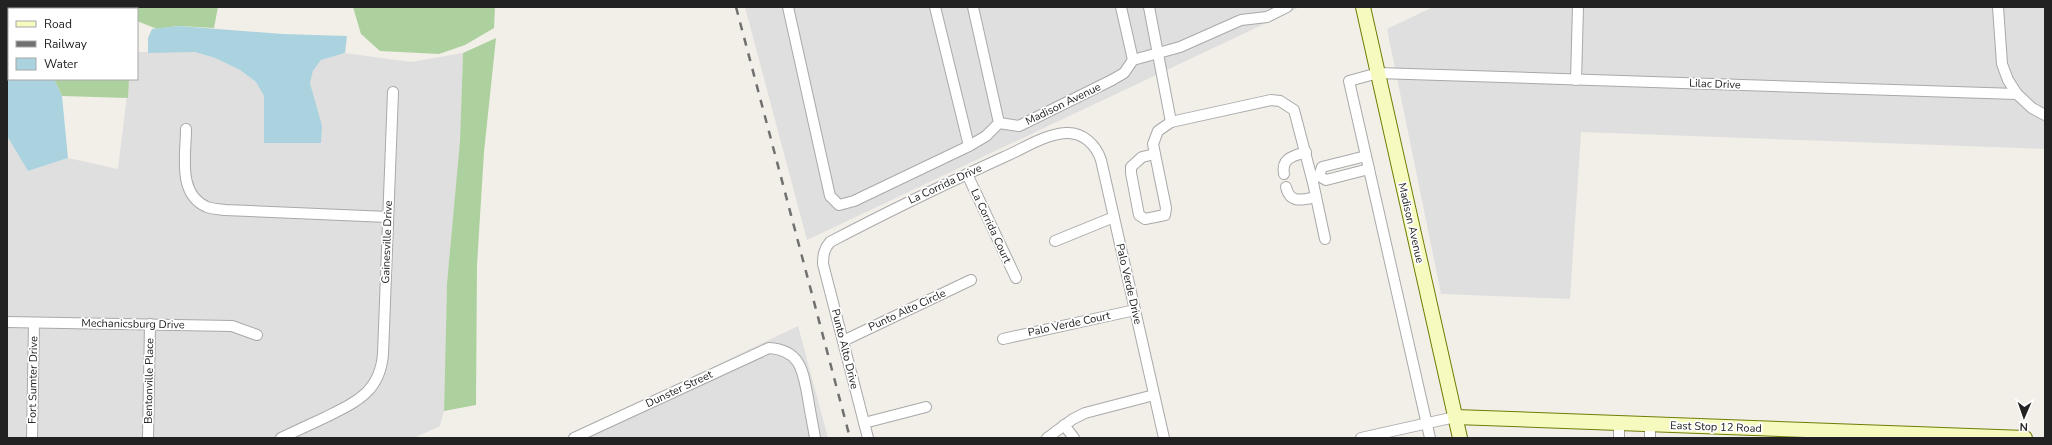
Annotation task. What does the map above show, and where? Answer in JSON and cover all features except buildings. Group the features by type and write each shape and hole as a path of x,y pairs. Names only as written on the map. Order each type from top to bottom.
{"street":[{"path":"788,7 830,196 840,204 854,201 969,146 986,136 999,123 973,7"},
{"path":"935,7 969,146"},
{"path":"1121,7 1133,60 1180,47 1241,20 1267,17 1287,7"},
{"path":"1149,7 1171,122"},
{"name":"Madison Avenue","path":"1363,7 1460,438"},
{"path":"1576,80 1578,7"},
{"path":"1998,7 2002,64 2008,80 2017,94 2032,108 2045,115"},
{"name":"Madison Avenue","path":"999,123 1019,126 1112,80 1124,73 1133,60"},
{"name":"Lilac Drive","path":"1366,156 1349,81 1378,73 2017,94"},
{"name":"Gainesville Drive","path":"281,438 353,404 370,389 379,373 382,360 393,92"},
{"path":"1155,154 1142,157 1131,167 1139,215 1145,219 1165,214 1166,208 1153,144 1158,131 1171,122 1263,102 1280,101 1287,104 1294,110 1306,152 1316,177 1316,197 1325,239"},
{"path":"186,129 186,184 192,197 207,207 225,210 388,217"},
{"name":"La Corrida Drive","path":"823,260 825,249 830,242 886,212 1055,135 1067,133 1082,136"},
{"name":"Palo Verde Drive","path":"1082,136 1092,144 1099,154 1164,438"},
{"path":"1284,174 1282,167 1285,161 1291,156 1306,152"},
{"path":"1316,177 1322,167 1366,156 1430,438"},
{"path":"1316,177 1326,180 1369,169"},
{"name":"La Corrida Court","path":"967,174 1016,278"},
{"path":"1286,188 1290,198 1295,200 1316,197"},
{"path":"1055,241 1114,216"},
{"name":"Punto Alto Drive","path":"823,260 868,438"},
{"name":"Punto Alto Circle","path":"843,340 971,280"},
{"name":"Palo Verde Court","path":"1003,339 1135,310"},
{"name":"Mechanicsburg Drive","path":"7,322 232,326 257,335"},
{"name":"Fort Sumter Drive","path":"32,438 34,323"},
{"name":"Bentonville Place","path":"148,438 150,324"},
{"name":"Dunster Street","path":"574,438 764,350 775,349 786,352 798,361 803,372 815,438"},
{"path":"1047,438 1064,425 1090,411 1154,395"},
{"path":"864,423 926,407"},
{"path":"1360,438 1455,417"},
{"name":"East Stop 12 Road","path":"1455,417 1619,423 1650,431 2025,438"},
{"path":"1619,423 1619,438"},
{"path":"1064,425 1074,438"}],"shaded area":[{"path":"745,7 1300,7 807,240"},
{"path":"1433,7 2045,7 2045,149 1581,132 1570,299 1441,294 1387,29"},
{"path":"138,52 195,52 215,58 240,70 256,82 264,96 265,143 315,102 310,83 313,71 321,60 345,53 411,62 463,53 460,147 447,283 444,411 440,426 414,438 7,438 7,136 28,171 68,158 118,169 129,80 138,80"},
{"path":"798,326 828,438 565,438"}],"green space":[{"path":"7,7 218,7 214,28 179,26 157,29 138,21 138,8 8,8 7,21"},
{"path":"353,7 495,7 494,28 465,45 439,54 380,51 361,34"},
{"path":"496,38 484,152 477,265 476,405 444,411 447,283 460,141 463,53"},
{"path":"54,80 129,80 128,98 62,96"}],"water":[{"path":"7,21 8,80 54,80 62,96 68,158 28,171 7,136"},
{"path":"179,26 283,34 347,36 345,53 321,60 313,71 310,83 322,126 321,143 264,143 264,96 256,82 240,70 215,58 195,52 148,53 148,38 152,29"}],"railway":[{"path":"736,7 850,438"}]}
